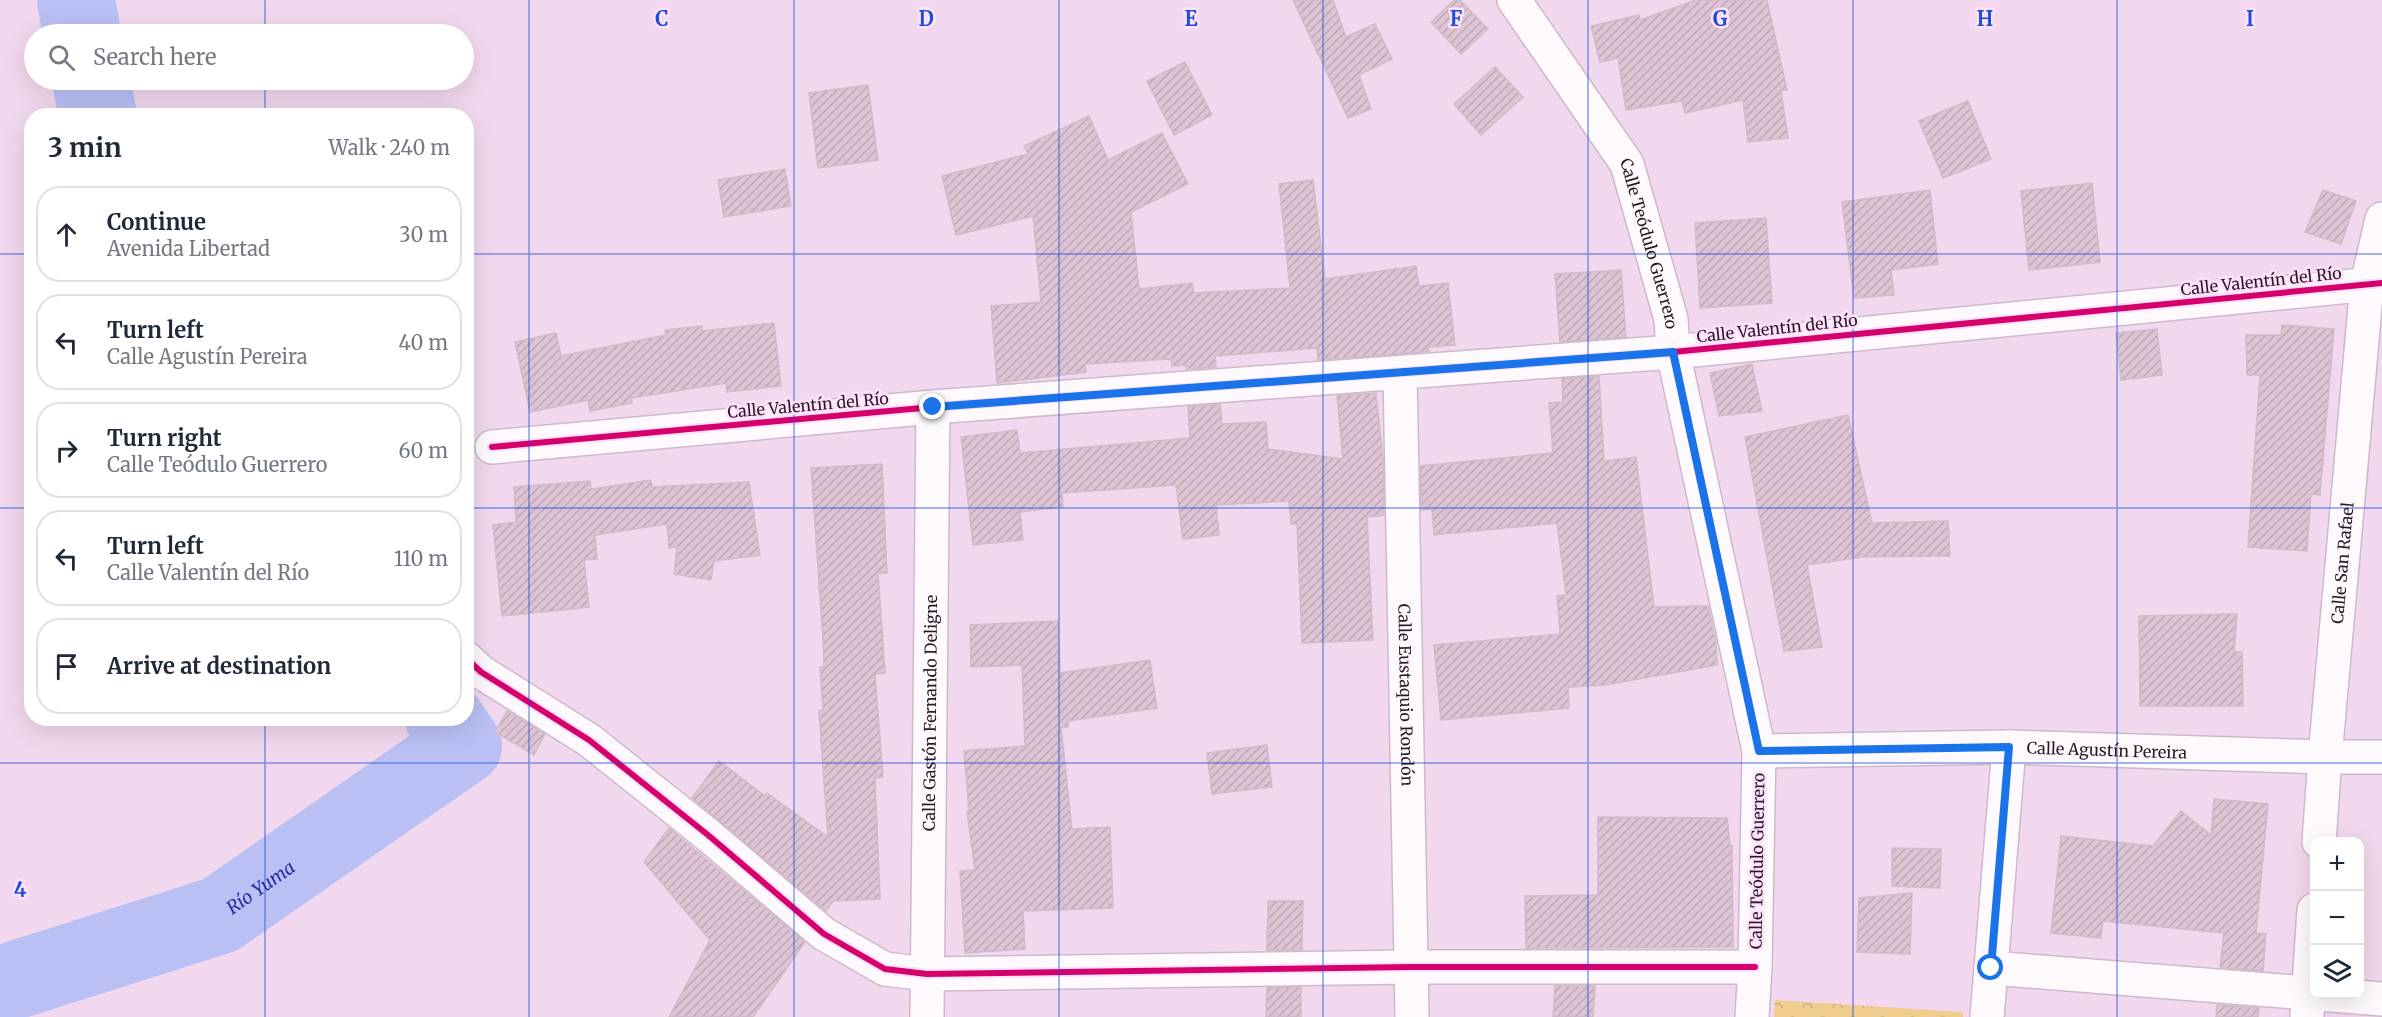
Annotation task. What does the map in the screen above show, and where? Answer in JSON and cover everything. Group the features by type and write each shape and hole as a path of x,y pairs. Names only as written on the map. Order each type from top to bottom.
{"street":[{"name":"Calle Teódulo Guerrero","path":"1514,0 1627,164 1671,318 1673,352 1759,751 1752,1017"},
{"name":"Calle San Rafael","path":"2319,837 2325,758 2382,219"},
{"name":"Calle Valentín del Río","path":"492,447 933,407 1673,352 2375,284"},
{"name":"Calle Eustaquio Rondón","path":"1400,373 1412,1017"},
{"name":"Calle Gastón Fernando Deligne","path":"927,1017 933,407"},
{"path":"474,665 589,740 708,835 824,934 885,969 927,974 1410,968 1755,967"},
{"name":"Calle Agustín Pereira","path":"1759,751 2009,747 2325,758 2382,757"},
{"path":"1987,1017 2009,747"},
{"path":"2308,1006 2312,945"},
{"path":"1991,968 2308,1006 2382,999"}],"green space":[{"path":"1775,1000 1963,1012 1963,1017 1774,1017"}],"building":[{"path":"1293,0 1333,0 1346,37 1375,24 1392,59 1359,75 1371,109 1348,118"},
{"path":"1454,0 1460,0 1488,29 1461,54 1431,22"},
{"path":"1696,0 1767,0 1787,90 1781,91 1788,138 1748,142 1743,100 1685,113 1682,101 1626,110 1618,58 1600,62 1591,26 1639,15 1640,20"},
{"path":"1185,62 1212,115 1174,135 1147,81"},
{"path":"1495,67 1523,97 1481,135 1454,104"},
{"path":"868,85 878,160 818,168 809,93"},
{"path":"1968,101 1991,159 1943,178 1919,121"},
{"path":"1089,116 1108,160 1162,133 1188,184 1131,212 1139,289 1192,283 1194,293 1290,288 1279,184 1313,180 1325,279 1416,266 1419,286 1448,283 1455,345 1428,347 1429,351 1423,352 1318,360 1317,348 1215,356 1216,367 1186,369 1186,365 1172,366 1171,359 1085,364 1086,372 997,383 991,306 1041,302 1033,216 956,235 942,176 1028,154 1024,146"},
{"path":"785,169 791,206 724,217 718,180"},
{"path":"2092,183 2100,262 2029,270 2021,191"},
{"path":"1930,190 1938,264 1891,270 1894,295 1854,298 1842,202"},
{"path":"2323,190 2356,201 2341,244 2305,232"},
{"path":"1766,218 1772,303 1700,308 1695,223"},
{"path":"1621,270 1626,337 1560,342 1555,274"},
{"path":"774,323 781,386 727,392 726,383 631,398 632,403 590,411 588,400 530,412 515,342 556,333 561,356 666,335 665,330 702,326 702,331"},
{"path":"2282,325 2334,329 2320,495 2311,494 2307,551 2248,547 2260,375 2247,375 2246,335 2281,335"},
{"path":"2157,329 2162,375 2121,380 2116,333"},
{"path":"1752,364 1762,411 1719,416 1710,373"},
{"path":"1599,376 1604,461 1636,457 1654,607 1708,606 1716,642 1717,665 1605,685 1568,687 1569,708 1441,720 1434,645 1560,634 1557,596 1566,595 1557,523 1434,535 1432,509 1421,510 1420,466 1553,453 1549,403 1563,402 1562,379"},
{"path":"1376,393 1383,458 1384,515 1367,517 1373,640 1302,643 1297,524 1291,524 1289,501 1216,505 1219,535 1183,539 1176,485 1062,493 1063,507 1020,512 1023,540 973,545 961,437 1017,430 1020,453 1190,438 1188,407 1220,404 1222,424 1266,422 1268,449 1343,459 1337,396"},
{"path":"1848,415 1872,523 1948,521 1950,556 1862,557 1807,565 1822,647 1784,651 1745,437"},
{"path":"882,464 887,573 878,573 885,673 875,674 883,777 875,778 880,899 833,901 826,911 692,798 719,761 765,796 767,793 828,837 819,711 823,710 820,667 824,667 823,639 811,468"},
{"path":"651,480 652,487 749,482 760,555 714,561 711,580 674,574 677,547 669,548 667,524 595,535 597,559 584,560 589,607 502,616 493,525 516,522 514,487 590,481 591,489"},
{"path":"2237,614 2234,652 2242,652 2243,706 2140,706 2139,616"},
{"path":"1058,621 1060,673 1150,660 1157,708 1068,721 1068,727 1061,727 1072,829 1110,827 1113,908 1023,911 1025,949 965,953 960,871 975,870 967,812 969,812 964,751 1025,746 1022,665 971,667 970,625"},
{"path":"507,711 545,734 534,755 495,732"},
{"path":"1267,745 1272,787 1212,794 1207,753"},
{"path":"2214,799 2268,804 2256,933 2266,934 2263,971 2220,967 2224,933 2103,921 2101,938 2051,933 2061,836 2153,846 2181,811 2211,835"},
{"path":"1598,817 1727,818 1730,845 1732,845 1733,947 1526,948 1525,896 1598,895"},
{"path":"669,828 805,942 753,1017 669,1017 710,940 644,862"},
{"path":"1892,848 1941,849 1940,888 1892,886"},
{"path":"1912,893 1910,954 1857,952 1859,898"},
{"path":"1268,901 1303,901 1302,950 1267,950"},
{"path":"1555,986 1595,986 1593,1017 1553,1017"},
{"path":"1301,987 1301,1017 1266,1017 1267,988"},
{"path":"2217,1005 2259,1008 2258,1017 2216,1017"}],"waterway":[{"name":"Río Yuma","path":"76,0 80,24"},
{"name":"Río Yuma","path":"93,90 96,108"},
{"name":"Río Yuma","path":"0,985 220,915 463,746 449,726"}],"cycle path":[{"path":"492,447 933,407 1673,352 2382,283"},
{"path":"474,665 589,740 708,835 824,934 885,969 927,974 1410,967 1755,967"}],"route":[{"path":"933,407 1673,352 1759,751 2009,747 1991,968"}]}
